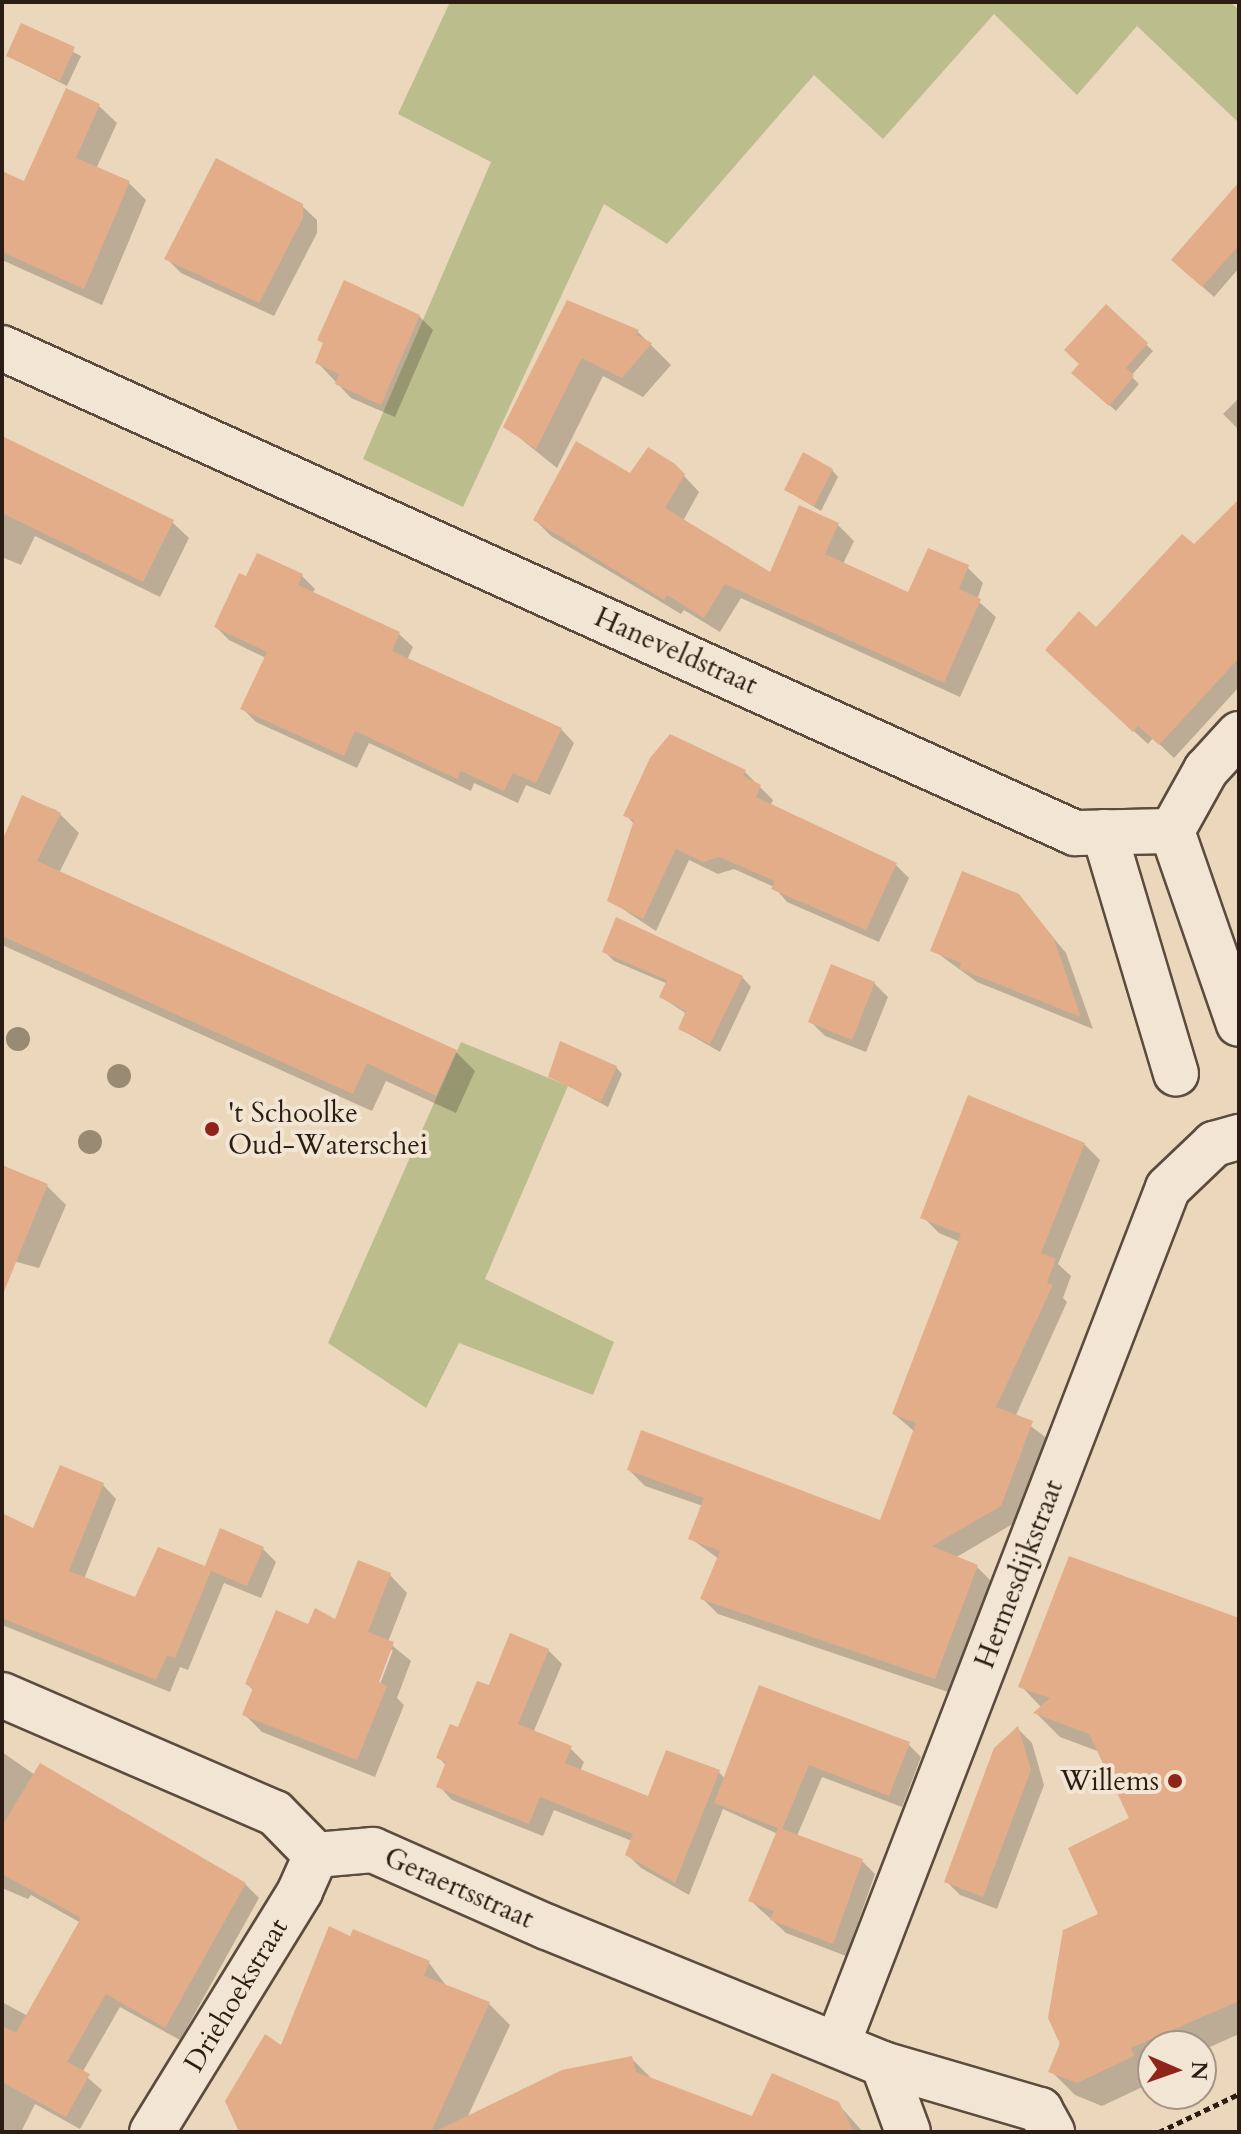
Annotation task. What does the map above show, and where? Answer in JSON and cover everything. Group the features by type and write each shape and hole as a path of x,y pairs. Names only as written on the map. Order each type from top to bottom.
{"street":[{"name":"Haneveldstraat","path":"2,348 1075,833 1172,831"},
{"path":"1239,734 1206,770 1172,831 1239,1024"},
{"path":"1104,832 1176,1074"},
{"name":"Hermesdijkstraat","path":"838,2043 1168,1188 1214,1144 1239,1137"},
{"path":"2,1695 275,1813 316,1855"},
{"name":"Geraertsstraat","path":"316,1855 373,1850 547,1927 838,2043 883,2064 1040,2110 1052,2132"},
{"name":"Driehoekstraat","path":"152,2132 300,1891 316,1855"},
{"path":"883,2064 908,2132"}],"path":[{"path":"1159,2132 1239,2094"}],"green space":[{"path":"450,2 1230,2 1239,10 1239,123 1137,26 1077,95 994,14 883,139 814,75 667,244 604,204 463,507 363,459 491,162 398,114"},
{"path":"461,1042 568,1086 485,1279 614,1342 593,1395 459,1343 426,1408 328,1343"}],"building":[{"path":"21,23 75,47 60,81 6,56"},
{"path":"66,88 100,104 76,158 130,181 84,289 2,252 2,171 24,181"},
{"path":"216,158 303,204 303,218 259,303 164,259"},
{"path":"1239,182 1239,245 1202,287 1171,260"},
{"path":"344,280 420,315 381,405 335,384 339,374 315,363 323,343 317,340"},
{"path":"567,300 639,330 636,335 652,343 622,378 582,358 536,449 503,427"},
{"path":"1106,304 1148,343 1126,368 1134,376 1109,406 1071,373 1079,364 1064,350"},
{"path":"2,436 174,520 143,582 2,513"},
{"path":"576,441 630,473 648,447 675,464 685,474 665,508 770,572 799,505 839,523 825,554 908,592 928,548 969,565 959,589 981,599 944,683 725,584 704,618 667,595 664,600 533,520"},
{"path":"803,452 833,469 814,506 784,490"},
{"path":"1239,499 1239,658 1159,745 1138,726 1133,732 1045,650 1079,611 1096,627 1182,534 1194,544"},
{"path":"257,553 303,574 298,585 400,632 392,651 562,728 536,783 513,773 504,791 461,771 457,779 355,731 344,756 240,709 267,652 214,627 239,573 246,576"},
{"path":"670,734 746,770 743,776 761,785 756,797 897,863 866,930 771,889 775,881 719,857 703,862 676,849 643,919 607,901 634,820 623,816 650,758"},
{"path":"22,795 61,813 37,861 457,1050 436,1096 367,1063 353,1094 2,936 2,841"},
{"path":"962,871 1019,894 1053,937 1081,1017 960,969 961,963 930,951"},
{"path":"616,917 743,976 710,1044 678,1029 686,1011 659,997 667,980 602,952"},
{"path":"831,964 875,982 852,1040 808,1022"},
{"path":"560,1041 617,1066 601,1102 548,1077"},
{"path":"968,1095 1085,1143 1041,1253 1056,1259 1047,1283 1053,1285 996,1407 1033,1421 1001,1506 932,1546 978,1565 935,1679 700,1599 720,1551 688,1539 704,1498 627,1470 641,1430 880,1520 916,1423 892,1414 961,1234 920,1218"},
{"path":"2,1165 48,1184 3,1294 2,1294"},
{"path":"60,1465 104,1483 69,1571 135,1597 158,1547 205,1566 220,1528 264,1547 247,1586 211,1571 175,1658 167,1655 156,1680 2,1618 2,1513 33,1528"},
{"path":"1069,1556 1239,1618 1239,2001 1172,2030 1137,2030 1137,2045 1131,2048 1134,2056 1077,2083 1048,2072 1060,2044 1048,2018 1063,1930 1098,1914 1068,1848 1129,1818 1089,1734 1033,1713 1050,1698 1018,1687"},
{"path":"358,1560 391,1573 368,1632 394,1642 379,1682 387,1686 357,1760 242,1715 253,1688 245,1684 276,1610 308,1624 315,1608 335,1619"},
{"path":"510,1633 549,1649 518,1724 572,1746 565,1763 648,1796 666,1750 720,1770 675,1883 625,1855 633,1834 540,1797 529,1824 436,1787 446,1762 436,1758 450,1724 458,1727 477,1681 489,1685"},
{"path":"759,1685 910,1742 889,1796 809,1765 782,1829 863,1859 833,1944 770,1920 774,1911 748,1901 778,1828 714,1803"},
{"path":"1018,1726 1031,1770 983,1897 944,1882 994,1748"},
{"path":"40,1763 246,1883 165,2028 106,1994 67,2062 90,2074 66,2117 2,2082 2,2026 16,2033 81,1918 2,1874 2,1826"},
{"path":"329,1926 350,1936 353,1929 430,1961 424,1976 490,2002 431,2132 239,2132 225,2101 265,2034 281,2045"},
{"path":"632,2056 636,2072 752,2116 772,2073 839,2102 854,2132 434,2132 562,2070"}],"place":[{"name":"'t Schoolke Oud-Waterschei","path":"212,1129"},
{"name":"Willems","path":"1175,1781"}]}
